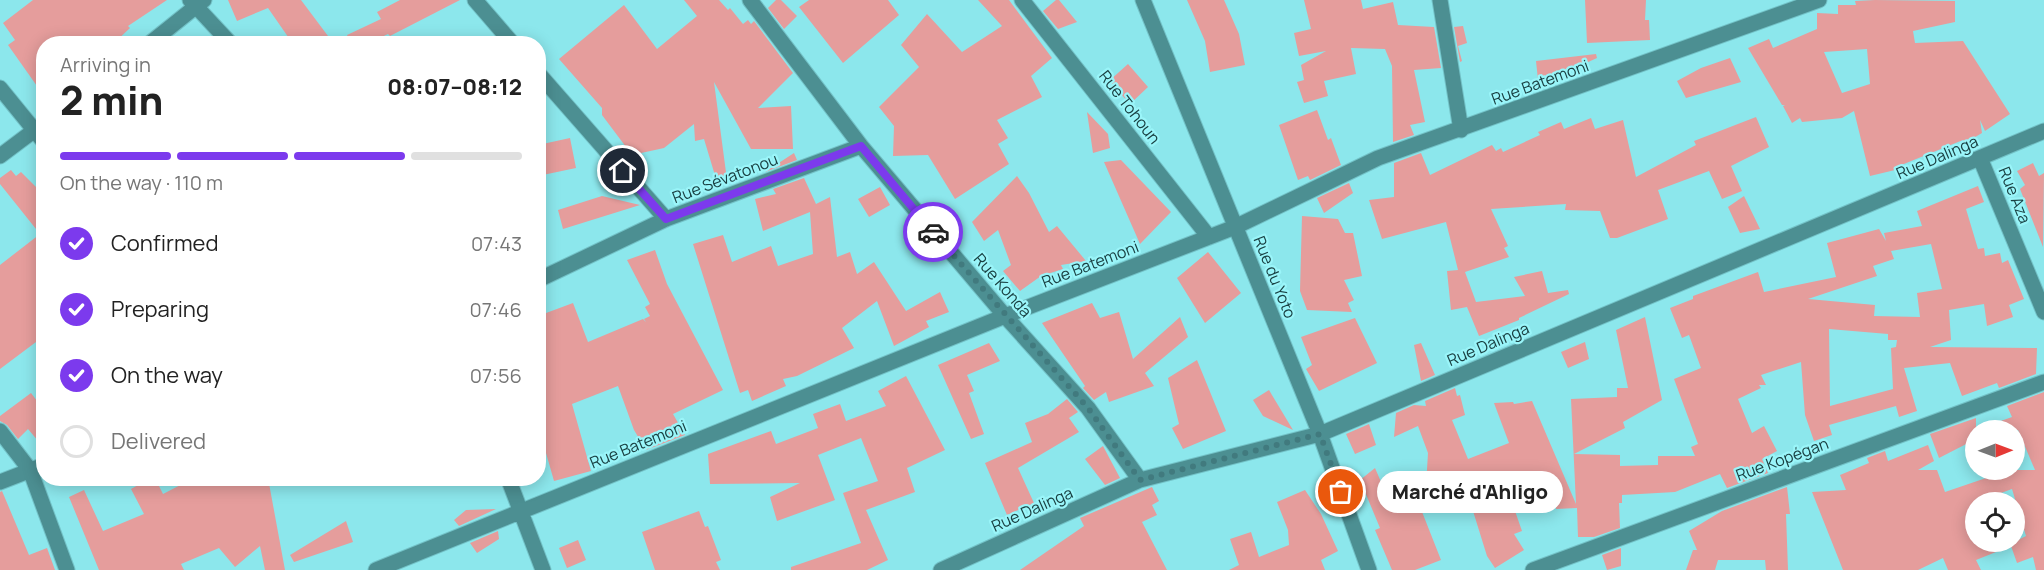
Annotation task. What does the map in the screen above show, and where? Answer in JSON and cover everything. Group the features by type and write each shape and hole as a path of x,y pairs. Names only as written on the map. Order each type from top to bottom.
{"street":[{"path":"475,0 506,36"},
{"name":"Rue Konda","path":"750,0 861,146 1005,316 1088,408 1140,480"},
{"name":"Rue Tohoun","path":"1022,0 1209,237"},
{"name":"Rue du Yoto","path":"1143,0 1320,434 1369,570"},
{"path":"1440,0 1461,130"},
{"name":"Rue Batemoni","path":"376,570 1005,316 1235,227 1378,159 1819,0"},
{"path":"158,36 196,3 224,36"},
{"path":"546,82 666,219"},
{"path":"0,88 36,128"},
{"name":"Rue Dalinga","path":"941,570 1140,480 1320,434 2044,131"},
{"path":"0,156 36,134"},
{"name":"Rue Sévatonou","path":"546,276 666,219 861,146"},
{"name":"Rue Aza","path":"1980,158 2044,312"},
{"name":"Rue Kopégan","path":"1533,570 2044,381"},
{"path":"0,431 36,466"},
{"path":"0,482 36,467"},
{"path":"43,486 67,570"},
{"path":"511,486 543,570"}],"building":[{"path":"33,0 167,0 128,26 130,28 122,36 36,36 36,85 8,45 15,40 3,23"},
{"path":"228,0 301,0 328,36 287,36 268,8 237,21"},
{"path":"400,0 460,0 390,36 388,34 347,36 381,19 377,12"},
{"path":"684,0 719,0 728,10 730,8 743,24 748,20 751,24 754,21 793,73 758,108 791,106 793,149 751,149 714,82 727,180 717,182 704,139 695,141 694,124 664,148 632,155 602,115 602,108 559,59 624,5 657,49 697,16"},
{"path":"776,0 781,0 797,16 784,29 768,8"},
{"path":"809,0 888,0 899,15 843,63 799,7"},
{"path":"978,0 1009,0 1052,58 1031,76 1042,97 997,120 1008,138 998,144 1009,164 955,199 928,155 893,156 894,126 879,107 919,67 901,45 927,14 962,52 1002,26"},
{"path":"1059,0 1077,22 1058,29 1043,11"},
{"path":"1187,0 1224,0 1239,34 1245,65 1210,72 1205,41"},
{"path":"1304,0 1361,0 1363,9 1393,2 1398,25 1434,27 1441,68 1414,70 1425,122 1410,125 1414,135 1393,142 1392,66 1385,49 1351,48 1356,74 1324,81 1328,96 1304,103 1297,82 1304,80 1301,65 1326,51 1299,56 1294,33 1311,29"},
{"path":"1585,0 1646,0 1645,20 1649,20 1650,40 1587,43"},
{"path":"1855,1 1955,1 1955,22 1913,31 1915,43 1963,41 2010,114 1985,131 1980,120 1982,133 1965,143 1963,140 1894,168 1895,170 1870,176 1854,111 1842,118 1802,122 1800,118 1792,123 1783,106 1785,105 1782,105 1748,48 1769,39 1773,48 1817,29 1817,13 1838,14 1838,5 1856,5","holes":["1867,49 1870,84 1842,93 1824,52"]},
{"path":"1463,26 1467,43 1458,46 1462,61 1460,62 1454,27"},
{"path":"1596,54 1597,58 1553,78 1538,80 1536,61"},
{"path":"1730,58 1741,82 1686,98 1677,81 1701,68"},
{"path":"1128,64 1148,87 1130,104 1109,81"},
{"path":"1317,110 1328,140 1331,138 1341,165 1310,180 1308,176 1298,180 1279,125"},
{"path":"1087,112 1108,134 1110,148 1093,153"},
{"path":"1756,117 1769,147 1731,166 1742,191 1722,199 1709,171 1658,190 1668,219 1617,238 1610,238 1600,211 1565,210 1566,204 1491,209 1508,246 1504,248 1509,257 1465,272 1476,302 1525,296 1514,277 1542,271 1548,293 1568,290 1569,294 1519,320 1479,336 1467,307 1451,310 1447,271 1458,270 1446,222 1382,239 1369,200 1394,197 1394,163 1421,153 1430,175 1492,145 1496,151 1501,148 1503,152 1540,135 1538,132 1561,122 1564,129 1591,118 1595,129 1623,120 1636,177 1696,145 1694,141"},
{"path":"570,138 576,168 546,174 546,143"},
{"path":"794,153 797,160 765,172"},
{"path":"1121,160 1171,212 1140,244 1104,162"},
{"path":"2033,163 2039,176 2044,173 2043,247 2020,189 2025,185 2017,171"},
{"path":"11,170 16,176 21,172 36,187 36,229 0,184 0,178"},
{"path":"1017,176 1029,193 1049,232 1057,226 1086,261 1061,265 1063,269 1041,276 1020,291 1003,271 1011,265 998,230 984,241 972,222"},
{"path":"804,178 816,204 830,197 837,257 850,252 857,274 874,262 906,311 940,292 949,312 926,321 929,327 894,346 877,301 842,328 854,348 797,376 783,379 786,386 752,401 748,390 740,393 693,244 723,235 732,262 771,246 778,266 813,254 810,212 763,231 755,199 776,194 773,189"},
{"path":"1349,183 1353,193 1324,213 1317,198"},
{"path":"1978,186 1984,202 1966,209 1978,249 1984,248 1985,256 2000,253 2002,263 2008,260 2024,299 2009,305 2013,317 1987,326 1984,304 1949,310 1951,340 1930,347 2037,348 2036,374 1999,388 1997,383 1962,396 1950,363 1904,368 1917,411 1899,417 1896,406 1829,425 1832,435 1814,441 1805,415 1801,362 1761,375 1766,385 1759,385 1761,388 1738,399 1752,433 1764,426 1777,451 1762,459 1768,473 1727,488 1720,474 1675,492 1622,495 1622,503 1619,503 1620,528 1594,537 1578,537 1577,508 1556,509 1556,497 1515,511 1522,531 1514,534 1524,550 1495,568 1487,556 1473,511 1477,509 1465,471 1426,486 1428,453 1418,426 1394,437 1396,413 1414,405 1426,406 1425,401 1455,388 1457,396 1460,395 1465,415 1452,420 1468,459 1509,443 1494,403 1513,402 1514,404 1532,401 1576,504 1571,399 1617,397 1617,388 1628,388 1616,330 1645,317 1662,400 1623,422 1625,428 1574,454 1620,455 1620,466 1658,465 1658,456 1695,456 1691,447 1698,444 1674,379 1701,368 1689,335 1682,338 1670,308 1693,299 1693,296 1758,272 1764,292 1836,277 1839,288 1827,243 1879,229 1886,241 1884,233 1922,226 1917,211","holes":["1931,244 1942,289 1917,293 1920,317 1874,316 1875,305 1808,299 1877,276 1873,266 1894,259 1891,251","1829,329 1888,334 1888,340 1897,340 1896,347 1891,348 1893,389 1830,406"]},
{"path":"880,187 890,205 869,217 858,199"},
{"path":"602,196 640,205 563,229 558,210"},
{"path":"1744,196 1760,229 1740,233 1728,207"},
{"path":"1302,216 1338,219 1345,233 1353,233 1362,276 1344,280 1354,300 1348,303 1352,312 1307,310 1300,291"},
{"path":"36,237 36,342 0,369 0,265"},
{"path":"655,250 667,284 723,390 673,414 685,435 646,450 634,430 618,386 572,404 591,471 554,481 546,453 546,313 573,303 588,342 643,319 646,322 644,319 650,316 645,307 650,304 627,260"},
{"path":"1208,252 1241,293 1205,323 1177,278"},
{"path":"1092,303 1100,318 1119,312 1133,359 1180,317 1188,337 1145,373 1154,386 1109,402 1106,392 1094,400 1083,388 1085,386 1042,323"},
{"path":"1355,318 1377,363 1319,391 1306,369 1312,365 1301,337"},
{"path":"1585,342 1589,359 1568,368 1561,352"},
{"path":"989,343 1000,361 967,375 974,391 969,393 984,434 971,439 938,365"},
{"path":"1421,343 1435,375 1421,381 1414,345"},
{"path":"1197,360 1226,431 1183,449 1172,428 1179,424 1168,378"},
{"path":"906,376 945,450 907,468 915,492 866,510 888,560 867,570 791,570 791,567 861,543 843,493 878,481 861,438 818,455 835,500 777,521 770,497 800,483 710,484 708,454 771,431 776,444 818,428 813,414 840,404 846,421 886,406 878,391"},
{"path":"1269,390 1293,430 1263,416 1253,400"},
{"path":"2044,392 2044,570 2036,570 2033,557 2017,563 2013,552 2025,552 2025,492 2013,492 2012,489 2004,492 1965,492 1965,552 1996,552 1976,560 1981,570 1948,570 1943,558 1918,570 1843,570 1812,492 1846,490 1840,475 1869,463 1867,458 1885,451 1888,461 1928,445 1934,461 1918,470 1937,470 1945,492 1980,480 2025,480 2025,470 2035,470 2025,446 2025,420 2004,420 2012,417 2007,406"},
{"path":"31,393 36,400 36,438 28,429 18,439 7,425 0,421 0,416"},
{"path":"1067,399 1078,412 1069,418 1079,432 1018,468 1034,503 1007,515 985,463 1032,442 1025,423 1048,414"},
{"path":"1965,422 1965,445 1939,458 1930,434"},
{"path":"1369,424 1376,445 1355,454 1346,434"},
{"path":"1103,446 1120,478 1105,485 1085,459"},
{"path":"1375,468 1391,505 1415,494 1441,560 1415,570 1392,570 1375,530 1380,528 1360,480"},
{"path":"136,486 159,486 163,494 178,486 269,486 285,570 265,570 260,546 235,567 219,548 181,564 184,570 99,570 69,497 84,490 103,531 144,514 131,489"},
{"path":"1152,487 1159,501 1152,505 1157,515 1142,522 1167,570 1020,570 1084,526 1080,518"},
{"path":"1787,487 1790,514 1786,514 1788,570 1766,570 1765,560 1718,560 1715,570 1686,570 1693,550 1697,550 1689,531 1722,511"},
{"path":"1305,490 1321,514 1338,551 1321,560 1325,570 1229,570 1239,565 1230,539 1251,532 1259,557 1289,545 1288,530 1277,502"},
{"path":"2,491 29,555 47,548 55,570 0,570 0,492"},
{"path":"496,509 459,526 454,520 466,510"},
{"path":"699,511 705,527 708,526 721,560 716,562 720,570 655,570 642,532"},
{"path":"346,521 353,542 294,562 290,555"},
{"path":"498,531 499,539 477,553 470,543"},
{"path":"578,540 586,560 567,568 559,548"},
{"path":"1621,548 1621,566 1607,570 1602,555"}],"way so far":[{"path":"933,232 1088,408 1140,480 1320,434 1341,492"}],"place":[{"name":"Marché d'Ahligo","path":"1341,492"}],"route":[{"path":"623,171 666,219 861,146 933,232"}]}
